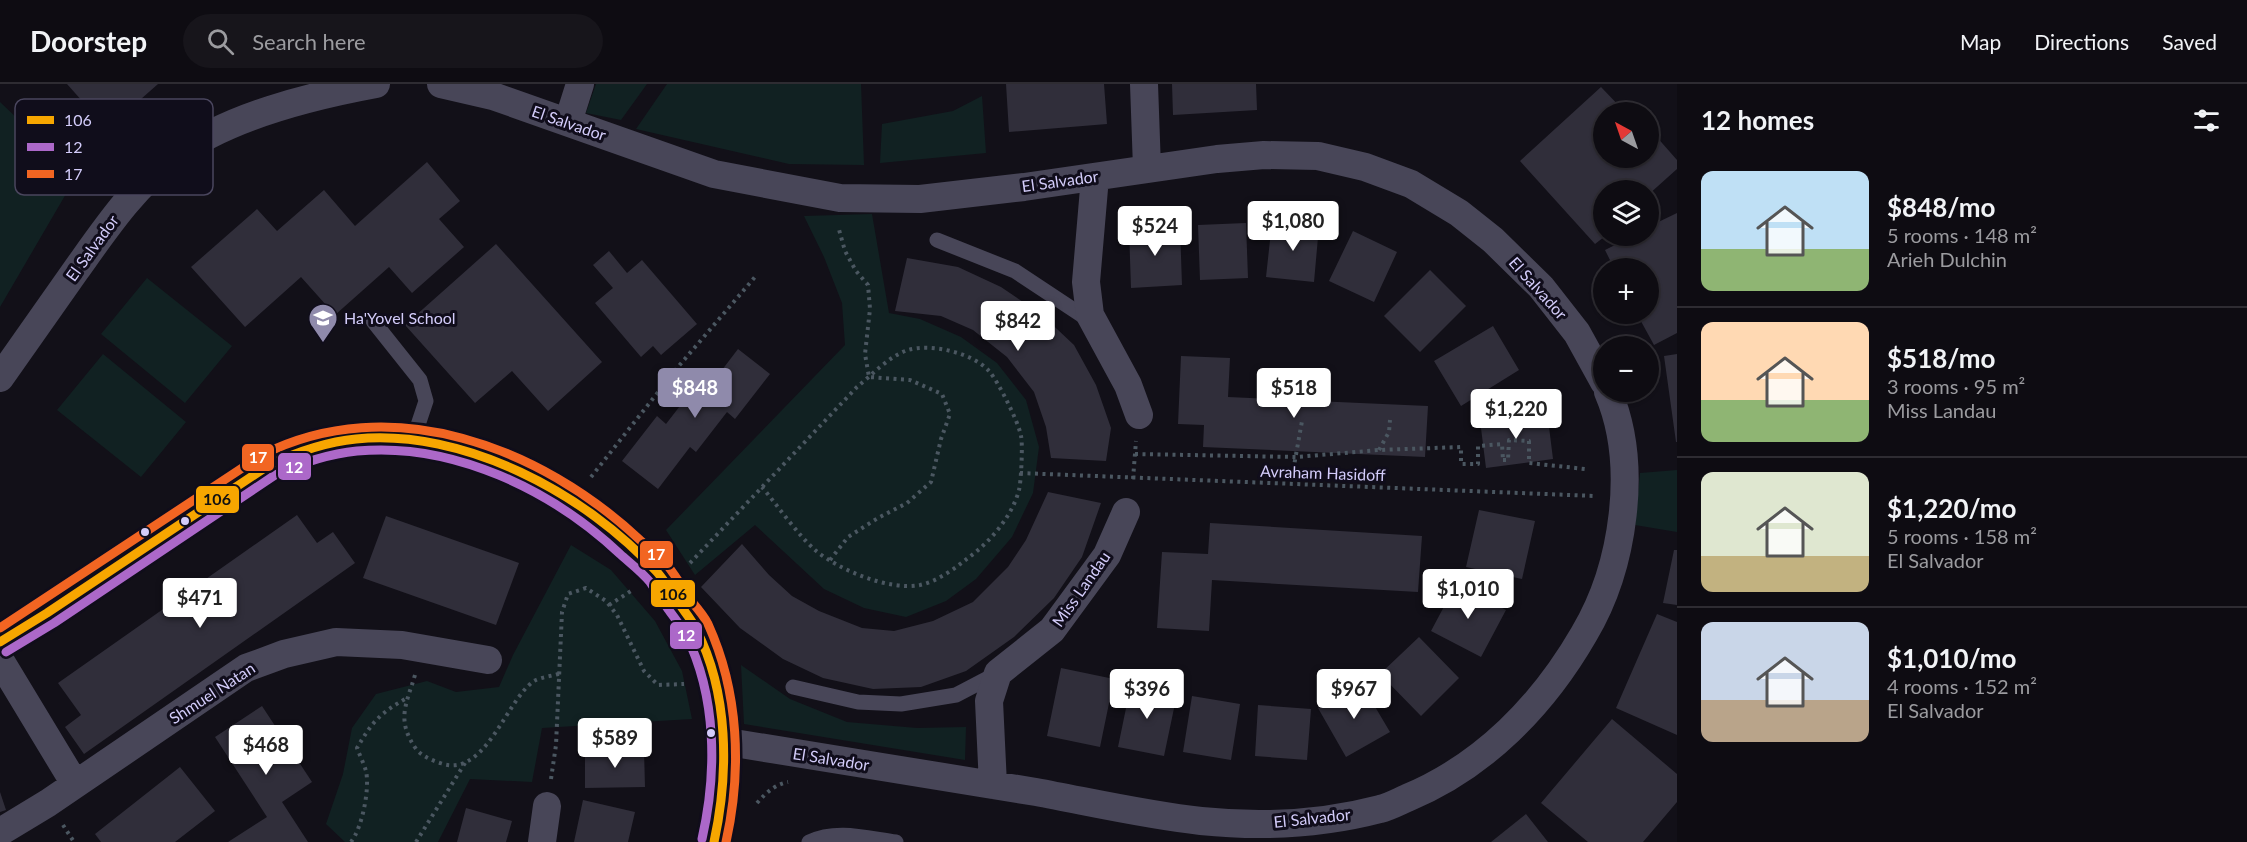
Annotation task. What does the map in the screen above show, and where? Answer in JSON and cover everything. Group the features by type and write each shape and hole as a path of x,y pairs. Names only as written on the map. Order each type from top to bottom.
{"street":[{"name":"El Salvador","path":"213,133 259,114 321,94 376,84"},
{"name":"El Salvador","path":"441,84 493,96 714,174 840,198 920,199 1095,177 1147,168 1264,155 1318,156 1365,166 1410,184 1459,213 1493,240 1541,287 1577,333 1593,362"},
{"path":"568,123 579,84"},
{"path":"1144,84 1147,168"},
{"path":"1095,177 1086,282 1090,315 1128,385 1139,415"},
{"name":"El Salvador","path":"0,378 115,215 133,195"},
{"name":"El Salvador","path":"722,741 1201,821 1299,823 1382,809 1423,792 1455,774 1518,724 1545,693 1576,649 1592,621 1607,582 1619,540 1624,497 1621,440 1612,402"},
{"path":"0,642 269,465 301,450 356,439 413,440 472,452 552,487 609,527 658,573 696,628 712,668 720,702 724,766 719,819 714,842"},
{"name":"Miss Landau","path":"998,673 1052,630 1107,555 1126,512"},
{"name":"Shmuel Natan","path":"0,832 246,668 284,654 336,642 402,645 488,660"},
{"path":"0,660 75,784"},
{"path":"993,785 989,701 998,673"},
{"path":"542,842 547,806"}],"lane":[{"path":"937,240 1015,271 1095,324"},
{"path":"373,321 420,380 426,401 413,440"},
{"path":"793,687 858,702 901,704 956,695 998,673"},
{"path":"808,842 821,836 840,834 896,842"}],"path":[{"path":"840,198 838,228 845,251 856,271 868,285 870,309 865,354 869,377"},
{"path":"572,502 678,367 755,277"},
{"path":"668,586 762,487 857,387 884,364 908,350 929,347 952,351 989,370 1007,402 1021,436 1020,490 1008,514 982,547 948,573 920,585 884,583 842,569 814,549 762,487"},
{"path":"830,560 848,537 907,503 931,482 941,439 950,414 942,394 910,380 869,377"},
{"path":"1126,512 1133,478 1139,415"},
{"path":"1379,450 1389,432 1390,420"},
{"path":"1292,477 1302,421"},
{"path":"1135,454 1296,457 1379,450 1461,447 1461,464 1478,464 1478,446 1502,444 1503,460 1508,460 1509,440 1523,440 1529,441 1529,462 1585,469"},
{"name":"Avraham Hasidoff","path":"1020,473 1624,497"},
{"path":"547,806 556,744 562,612 568,594 586,588 609,605 617,615 644,671 658,685 715,680"},
{"path":"609,605 633,590"},
{"path":"423,648 403,716 408,735 418,752 431,759 448,766 465,762"},
{"path":"416,842 465,762 498,732 515,703 535,681 561,673"},
{"path":"351,842 355,837 366,801 366,773 357,748 368,729 384,711 408,698"},
{"path":"757,803 779,784 794,781"}],"shaded area":[{"path":"596,84 647,84 621,120 586,113"},
{"path":"667,84 861,84 864,165 789,164 636,129"},
{"path":"982,96 986,153 880,163 882,124 953,111"},
{"path":"0,102 15,116 15,195 65,195 0,307"},
{"path":"872,214 889,313 920,319 961,337 997,363 1026,400 1039,447 1033,493 1012,537 976,579 946,601 906,617 864,608 824,589 755,525 695,575 666,530 845,345 842,303 824,257 804,216"},
{"path":"147,278 232,346 185,403 101,334"},
{"path":"103,354 186,422 141,477 57,410"},
{"path":"1677,470 1677,532 1635,525 1640,473"},
{"path":"571,545 611,570 655,621 682,671 692,719 542,728 532,782 470,779 438,842 345,842 326,824 343,774 352,728 376,694 427,681 456,692 499,687 513,655"},
{"path":"741,665 790,699 847,722 917,728 966,727 965,760 744,724"}],"building":[{"path":"67,84 158,84 141,99 80,99"},
{"path":"1006,84 1104,84 1107,124 1009,132"},
{"path":"1172,84 1256,84 1257,110 1173,115"},
{"path":"1601,87 1615,102 1593,102 1593,168 1659,168 1659,140 1677,160 1677,169 1659,185 1659,180 1593,180 1593,242 1520,161"},
{"path":"427,162 460,201 439,219 464,247 412,293 389,267 335,315 301,277 245,327 191,267 257,209 277,231 324,190 355,226"},
{"path":"1677,213 1677,333 1659,342 1659,336 1649,336 1642,324 1659,324 1659,258 1609,258 1605,250 1613,246 1659,246 1659,222"},
{"path":"1272,222 1319,226 1314,282 1266,277"},
{"path":"1246,223 1248,278 1200,280 1198,225"},
{"path":"1180,227 1182,285 1131,288 1129,229"},
{"path":"1353,231 1397,252 1374,302 1329,281"},
{"path":"496,244 602,362 548,411 512,371 475,403 405,325"},
{"path":"609,251 627,273 642,260 697,324 661,355 653,346 641,357 595,303 613,288 593,265"},
{"path":"907,258 958,267 1001,287 1041,314 1074,345 1096,385 1111,428 1106,461 1051,458 1046,427 1034,392 1007,357 973,330 941,316 895,311"},
{"path":"1430,270 1466,306 1420,352 1384,316"},
{"path":"1493,326 1519,370 1461,406 1434,361"},
{"path":"738,349 770,374 735,419 727,412 696,452 690,447 658,489 622,461 657,416 666,424 700,380 709,387"},
{"path":"1677,354 1677,442 1676,442 1664,356"},
{"path":"1181,356 1230,358 1228,397 1428,406 1425,457 1203,447 1204,425 1178,424"},
{"path":"1547,411 1553,459 1486,468 1480,420"},
{"path":"1048,492 1101,503 1082,557 1054,598 1014,637 966,671 921,687 873,689 823,678 783,659 740,628 701,587 742,544 769,575 792,596 819,611 862,628 894,631 933,621 973,602 1008,567 1026,540"},
{"path":"1479,510 1535,521 1522,579 1466,567"},
{"path":"297,515 317,543 333,532 355,563 84,754 65,727 81,715 58,683"},
{"path":"386,516 519,563 496,625 363,578"},
{"path":"1210,523 1422,536 1418,592 1212,580 1209,631 1157,628 1162,552 1208,554"},
{"path":"1674,550 1677,550 1677,605 1663,603"},
{"path":"1456,584 1506,610 1481,657 1431,631"},
{"path":"1657,614 1677,622 1677,735 1616,708"},
{"path":"1419,637 1459,678 1421,716 1380,674"},
{"path":"1061,668 1114,679 1100,747 1047,736"},
{"path":"1361,683 1390,732 1346,757 1318,708"},
{"path":"1131,684 1177,694 1164,756 1118,747"},
{"path":"1192,696 1240,704 1231,760 1183,752"},
{"path":"1258,705 1311,709 1307,760 1255,756"},
{"path":"262,706 312,782 282,802 308,842 228,842 267,817 215,737"},
{"path":"1612,719 1677,774 1677,802 1643,842 1588,842 1541,803"},
{"path":"644,750 645,787 585,788 585,751"},
{"path":"180,767 215,811 175,842 101,842 95,834"},
{"path":"0,792 6,810 0,812"},
{"path":"583,800 635,812 628,842 574,842"},
{"path":"466,808 512,821 506,842 457,842"},
{"path":"1526,814 1548,842 1491,842"}],"transit line":[{"name":"17","path":"0,628 262,455 311,436 362,428 412,429 462,438 511,455 557,478 601,507 664,562 705,618 726,677 735,732 734,787 726,842"},
{"name":"106","path":"0,642 269,465 311,448 345,440 397,438 438,444 480,456 520,472 559,493 628,543 666,583 692,622 707,654 720,706 724,761 714,842"},
{"name":"12","path":"6,652 54,623 275,475 325,457 357,451 393,450 429,454 464,463 499,475 532,491 593,531 647,578 682,628 696,659 709,709 712,762 702,839"}],"place":[{"name":"Ha'Yovel School","path":"323,344"}]}
